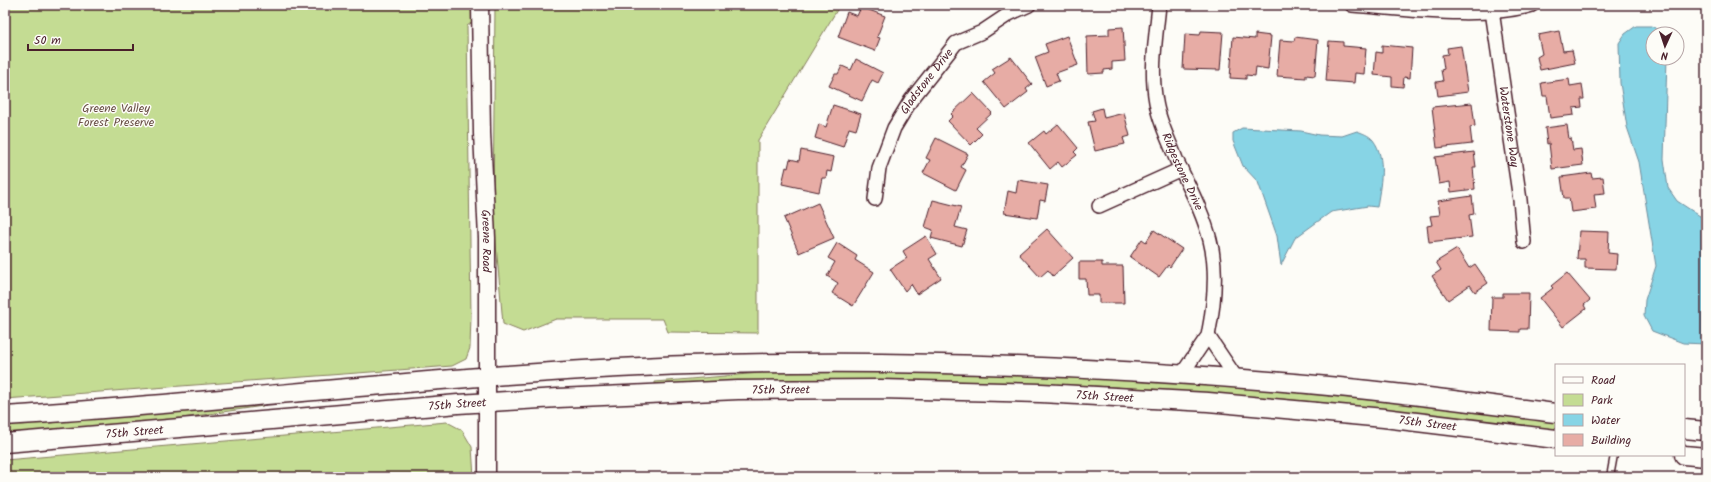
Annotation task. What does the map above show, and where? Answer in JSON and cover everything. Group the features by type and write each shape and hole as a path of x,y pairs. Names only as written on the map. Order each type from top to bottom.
{"main road":[{"path":"5,416 603,369 714,364 841,363 1014,366 1182,374 1430,397 1555,413"},
{"name":"75th Street","path":"5,443 487,402 652,392 880,389 1033,392 1131,397 1298,409 1555,439"},
{"path":"1685,429 1706,431"},
{"path":"1685,454 1706,457"}],"street":[{"name":"Greene Road","path":"480,5 482,133 487,238 487,477"},
{"name":"Gladstone Drive","path":"875,199 879,168 894,128 902,113 956,43 982,32 1009,14 1030,5"},
{"name":"Ridgestone Drive","path":"1159,5 1154,71 1156,103 1161,122 1206,228 1210,240 1214,263 1215,282 1208,336 1182,374"},
{"path":"1352,5 1447,12 1492,11 1532,5"},
{"name":"Waterstone Way","path":"1492,11 1520,200 1524,242"},
{"path":"1099,206 1181,169"},
{"path":"1208,336 1237,379"}],"lane":[{"path":"1610,477 1614,456"}],"green space":[{"name":"Greene Valley Forest Preserve","path":"5,5 840,5 758,140 758,333 668,332 663,319 556,319 523,332 503,324 493,210 495,6 467,26 471,316 470,348 466,359 452,366 5,399"},
{"path":"825,371 956,373 1145,380 1263,389 1439,408 1555,422 1555,429 1324,403 1231,395 1087,386 943,381 799,381 655,384 655,382 772,372"},
{"path":"263,404 263,406 162,421 5,434 5,425"},
{"path":"447,422 462,430 472,447 474,477 5,477 5,460"}],"water":[{"path":"1636,26 1645,26 1645,66 1667,66 1664,159 1668,188 1677,201 1706,220 1706,344 1683,343 1652,331 1644,316 1645,300 1656,266 1639,162 1627,127 1620,83 1619,43 1625,34"},
{"path":"1242,128 1301,131 1319,135 1342,136 1357,131 1367,135 1373,140 1380,155 1381,182 1377,207 1368,206 1331,212 1295,238 1281,265 1277,236 1258,182 1243,166 1233,141 1233,133"}],"building":[{"path":"1704,5 1706,5 1706,20 1704,20"},
{"path":"861,7 885,16 877,37 880,38 875,51 838,37 847,12 857,16"},
{"path":"1123,27 1125,61 1112,62 1112,69 1104,70 1104,73 1088,74 1087,36 1109,35 1109,28"},
{"path":"1201,31 1223,32 1220,70 1183,69 1185,34 1200,35"},
{"path":"1559,31 1563,51 1572,50 1575,63 1540,70 1537,57 1542,54 1538,35"},
{"path":"1255,34 1271,36 1268,69 1256,67 1255,76 1246,75 1246,79 1230,78 1233,37 1255,39"},
{"path":"1067,36 1078,65 1056,73 1059,81 1046,86 1035,57 1048,52 1045,44"},
{"path":"1295,37 1318,40 1315,76 1306,75 1306,78 1277,76 1280,40 1294,41"},
{"path":"1329,41 1343,42 1343,46 1366,48 1364,74 1355,73 1354,83 1326,81"},
{"path":"1382,45 1412,48 1410,78 1404,77 1403,87 1392,86 1392,77 1374,75 1376,52 1382,53"},
{"path":"1461,46 1468,92 1438,96 1436,82 1443,81 1441,70 1444,69 1442,55 1448,54 1447,48"},
{"path":"1011,57 1032,84 1026,89 1028,92 1006,109 984,82 995,73 992,69"},
{"path":"856,59 883,73 878,83 872,80 862,101 829,86 835,74 838,74 842,66 851,70"},
{"path":"1569,79 1570,86 1582,84 1584,99 1581,99 1582,107 1573,108 1574,115 1550,118 1547,96 1543,96 1541,83"},
{"path":"973,93 992,113 976,128 982,134 971,145 948,121 953,116 951,114"},
{"path":"1472,103 1475,126 1470,127 1472,144 1437,148 1432,107"},
{"path":"833,105 861,114 856,130 849,128 843,147 815,138 819,124 826,127"},
{"path":"1102,108 1104,118 1124,113 1130,136 1123,138 1125,144 1095,151 1088,122 1095,121 1092,111"},
{"path":"1058,124 1078,148 1074,152 1077,155 1062,167 1058,162 1050,169 1029,143 1044,131 1046,134"},
{"path":"1567,125 1569,139 1571,138 1573,150 1581,149 1583,165 1552,169 1549,143 1547,144 1545,128"},
{"path":"936,138 968,154 961,167 966,170 956,190 923,173 930,160 926,158"},
{"path":"801,150 834,157 831,172 827,171 826,178 822,178 819,192 782,184 786,167 788,168 790,159 799,161"},
{"path":"1474,152 1476,167 1473,167 1475,189 1451,192 1450,182 1439,184 1435,157"},
{"path":"1591,173 1592,178 1603,177 1605,193 1594,194 1596,209 1571,212 1569,198 1564,198 1561,177"},
{"path":"1018,180 1048,185 1045,201 1040,200 1037,218 1004,213 1008,191 1016,193"},
{"path":"1472,196 1474,214 1469,215 1472,237 1429,242 1427,226 1432,225 1430,216 1440,215 1438,201"},
{"path":"933,200 961,207 955,227 967,230 962,246 931,238 933,230 925,227"},
{"path":"818,203 834,238 799,253 784,218"},
{"path":"1047,229 1073,258 1053,276 1048,270 1040,277 1019,254"},
{"path":"1154,230 1182,249 1170,267 1168,265 1159,277 1130,257 1142,239 1146,242"},
{"path":"1579,231 1609,232 1608,253 1617,254 1616,269 1585,268 1585,259 1577,259"},
{"path":"926,236 937,254 929,259 941,278 917,294 911,284 905,291 890,269 907,258 903,251"},
{"path":"837,243 857,256 855,260 874,272 853,306 832,293 838,283 827,276 835,262 828,258"},
{"path":"1457,249 1469,268 1475,264 1488,283 1475,292 1470,285 1448,300 1432,276 1441,270 1436,262"},
{"path":"1079,262 1102,262 1102,266 1123,266 1124,303 1099,303 1099,295 1087,295 1086,279 1079,279"},
{"path":"1567,273 1590,300 1584,305 1586,309 1563,327 1540,298 1553,288 1551,286"},
{"path":"1503,293 1529,293 1528,329 1520,329 1520,332 1491,331 1492,297 1503,297"}]}
